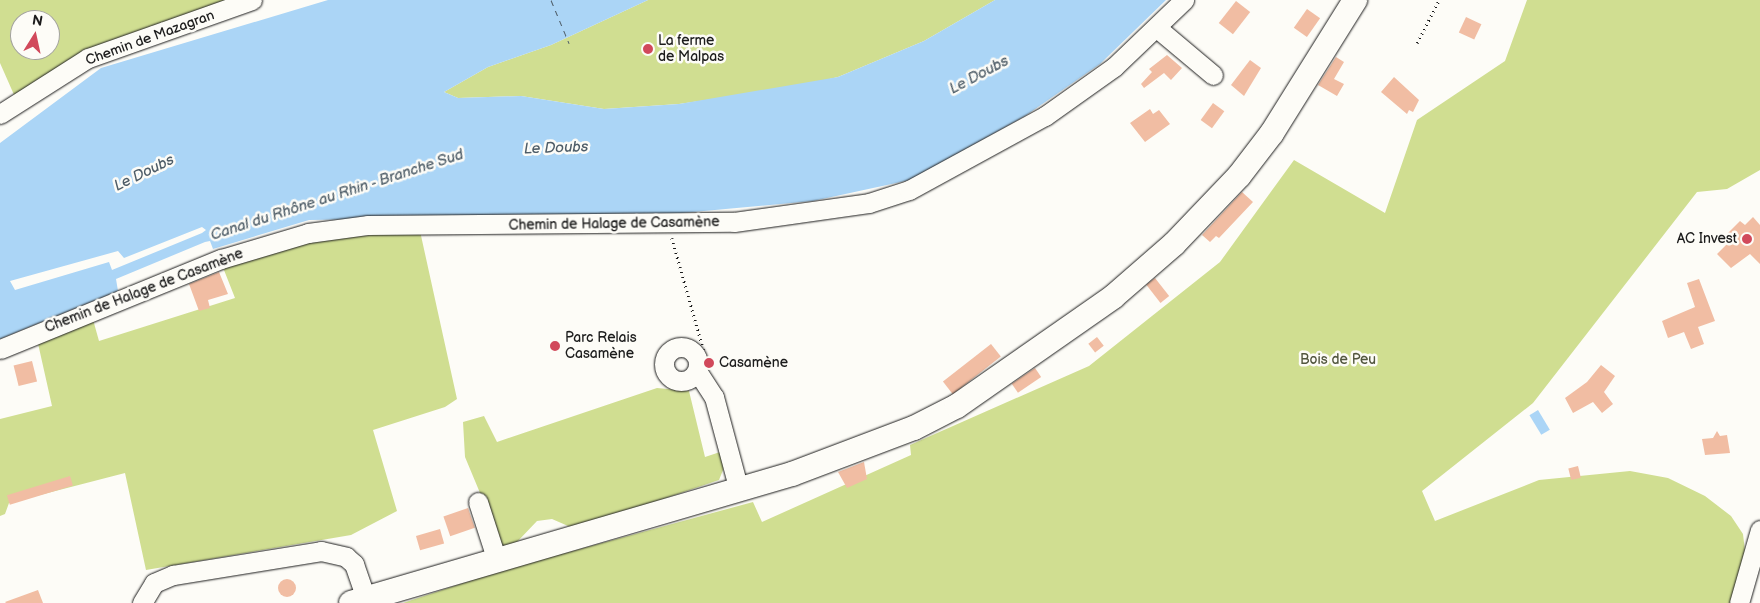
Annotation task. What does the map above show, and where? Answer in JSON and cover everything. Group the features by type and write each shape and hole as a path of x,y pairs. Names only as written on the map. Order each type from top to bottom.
{"main road":[{"path":"358,601 497,560 529,546 739,490 811,468 914,428 957,406 1113,296 1174,244 1239,176 1272,133 1355,0"}],"street":[{"name":"Chemin de Mazagran","path":"0,114 88,58 252,0"},
{"name":"Chemin de Halage de Casamène","path":"0,349 221,259 308,233 368,225 669,225 734,222 836,210 909,190 1045,116 1114,67 1157,28 1184,0"},
{"path":"1157,28 1213,75"},
{"path":"699,371 714,397 739,490"},
{"path":"478,502 497,560"},
{"path":"1738,603 1760,530"},
{"path":"142,603 154,583 173,575 321,551 346,557 354,564 358,601"}],"path":[{"path":"1417,44 1439,0"},
{"path":"669,225 699,371"}],"green space":[{"path":"0,0 228,0 15,97 0,63"},
{"path":"648,0 995,0 924,41 838,77 796,87 679,104 604,109 521,96 458,98 444,92 488,67 551,45"},
{"name":"Bois de Peu","path":"1527,0 1760,0 1760,170 1727,189 1697,192 1533,403 1422,491 1435,521 1539,480 1630,471 1668,478 1705,496 1731,516 1743,534 1745,551 1733,603 403,603 499,571 753,502 762,522 911,455 910,445 1089,366 1220,262 1294,160 1385,213 1417,120 1505,61"},
{"path":"420,231 457,399 445,407 373,430 397,511 351,535 146,570 125,473 9,503 5,514 0,516 0,419 52,406 37,339 92,316 99,341 235,298 222,265 302,241"},
{"path":"657,388 689,391 705,457 723,451 725,465 719,480 575,529 552,519 537,521 517,542 503,548 465,457 463,422 484,416 497,442"}],"water":[{"path":"328,0 648,0 551,45 488,67 444,92 458,98 521,96 604,109 679,104 838,77 924,41 995,0 1166,0 1100,64 1025,116 910,180 813,201 671,214 309,220 213,249 210,241 205,242 116,279 118,291 0,339 0,143 101,68","holes":["202,227 206,230 112,270 109,262 15,290 10,281 118,251 124,258"]},
{"path":"1538,410 1550,430 1541,435 1529,415"}],"building":[{"path":"1236,1 1250,12 1233,34 1219,23"},
{"path":"1307,9 1320,18 1307,37 1294,28"},
{"path":"1466,17 1481,24 1474,40 1459,32"},
{"path":"1167,55 1182,68 1171,80 1164,73 1144,88 1141,84 1152,72 1149,69"},
{"path":"1336,57 1344,62 1334,79 1344,84 1337,96 1318,85"},
{"path":"1250,60 1261,68 1244,96 1231,85"},
{"path":"1394,77 1419,100 1413,112 1409,110 1407,114 1381,92"},
{"path":"1213,103 1224,111 1212,128 1201,120"},
{"path":"1150,109 1153,114 1159,110 1170,124 1145,142 1130,123"},
{"path":"1242,192 1253,202 1219,238 1216,236 1210,242 1202,235"},
{"path":"1753,217 1760,225 1760,264 1750,254 1731,268 1717,254 1728,243 1723,238 1740,221 1745,225"},
{"path":"219,272 228,294 208,300 210,308 199,311 189,284"},
{"path":"1155,278 1169,296 1160,303 1146,285"},
{"path":"1699,279 1715,321 1698,327 1704,344 1691,349 1684,332 1668,338 1662,321 1695,307 1687,283"},
{"path":"1097,337 1104,346 1095,352 1088,344"},
{"path":"991,344 1001,357 953,394 943,382"},
{"path":"32,361 37,381 19,386 14,366"},
{"path":"1601,365 1615,376 1604,392 1613,404 1602,413 1593,402 1573,413 1565,398 1587,382"},
{"path":"1035,368 1041,377 1018,393 1012,384"},
{"path":"1717,431 1720,436 1727,435 1730,453 1705,455 1702,439 1713,438"},
{"path":"864,462 867,479 847,488 838,472"},
{"path":"1578,466 1581,478 1571,480 1568,468"},
{"path":"70,476 73,486 10,505 7,495"},
{"path":"468,508 475,528 450,536 443,516"},
{"path":"440,529 444,543 420,550 416,536"},
{"path":"283,579 291,579 296,584 294,595 283,597 278,592 278,584"},
{"path":"38,590 43,603 5,602"}],"ferry route":[{"path":"551,0 569,43"}],"place":[{"name":"La ferme de Malpas","path":"648,49"},
{"name":"AC Invest","path":"1747,239"},
{"name":"Parc Relais Casamène","path":"555,346"},
{"name":"Casamène","path":"709,363"}],"water label":[{"name":"Le Doubs","path":"979,75"},
{"name":"Le Doubs","path":"556,148"},
{"name":"Le Doubs","path":"144,173"},
{"name":"Canal du Rhône au Rhin - Branche Sud","path":"337,195"}]}
